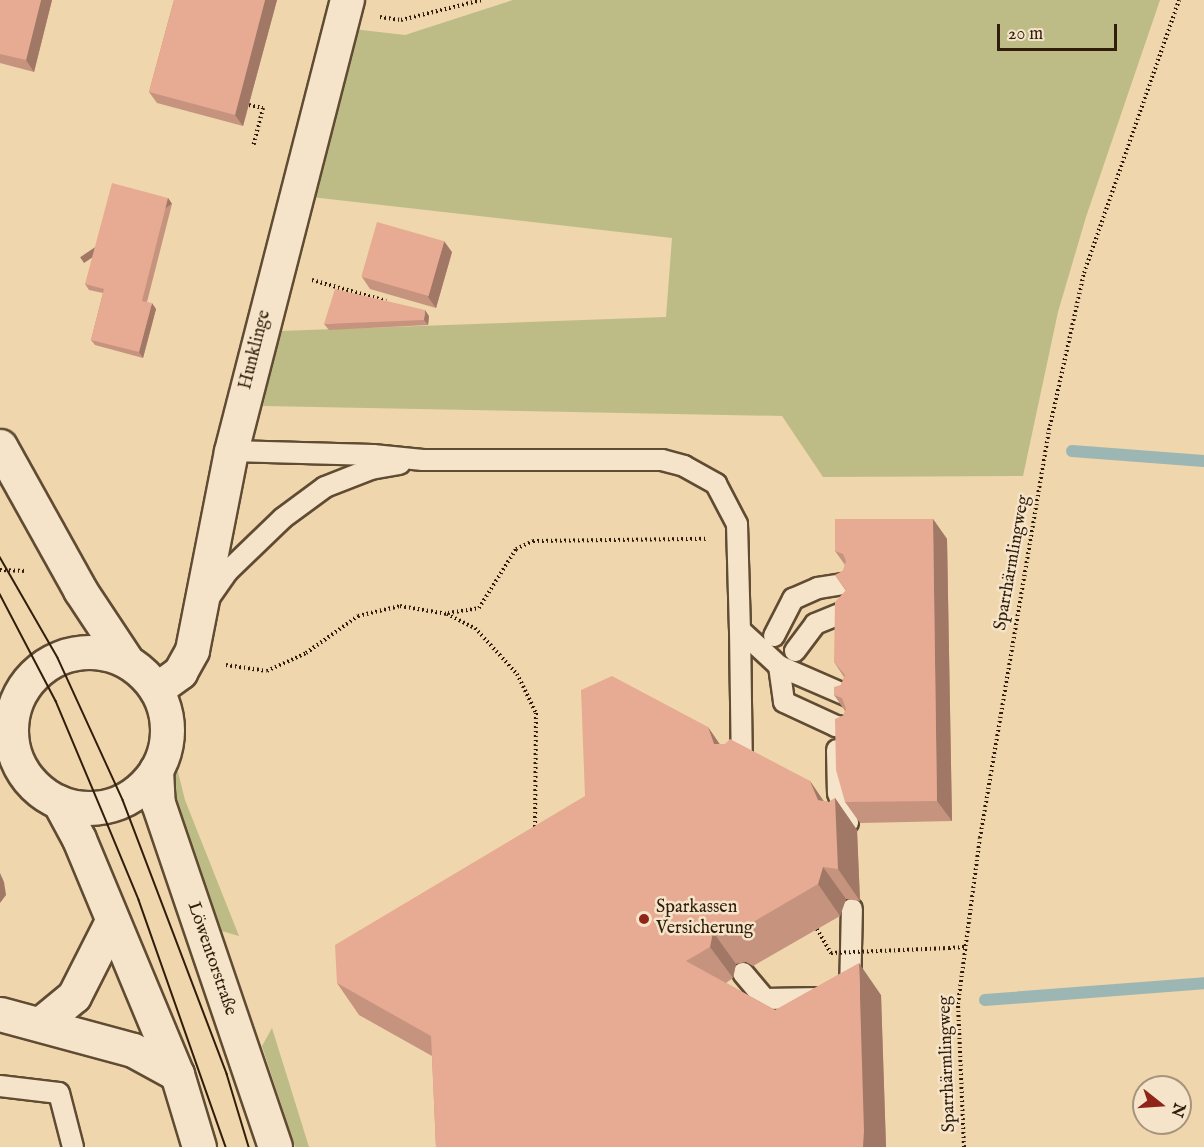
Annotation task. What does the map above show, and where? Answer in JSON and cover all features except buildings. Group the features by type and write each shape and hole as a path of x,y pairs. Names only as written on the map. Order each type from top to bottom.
{"main road":[{"name":"Hunklinge","path":"157,689 180,672 192,650 231,452 345,5"},
{"name":"Löwentorstraße","path":"0,446 80,590 127,661 157,689 166,716 166,734 156,770 162,814 275,1147"},
{"name":"Löwentorstraße","path":"127,661 93,651 58,658 25,686 8,692 11,734 18,762 34,786 59,802 90,807 123,800 141,788 156,770"},
{"name":"Löwentorstraße","path":"59,802 79,839 177,1074 199,1147"},
{"path":"40,1024 74,996 112,921"},
{"path":"0,1014 134,1050 177,1074"}],"lane":[{"path":"231,452 373,455 423,460 662,460 684,466 716,484 737,524 742,765"},
{"path":"202,607 228,571 283,518 325,487 371,469 423,460"},
{"path":"774,636 794,599 818,588 849,583"},
{"path":"795,651 815,624 849,610"},
{"path":"740,630 779,666 848,696"},
{"path":"779,666 784,702 843,727 838,793 848,822"},
{"path":"742,973 765,999 852,1004 852,909"},
{"path":"0,1086 59,1093 74,1147"}],"path":[{"path":"345,5 401,20 482,0"},
{"name":"Sparrhärmlingweg","path":"964,1147 958,1004 980,838 1050,426 1084,273 1179,0"},
{"path":"249,105 263,108 253,147"},
{"path":"304,278 390,302"},
{"path":"447,614 479,608 516,549 533,541 738,538"},
{"path":"219,664 267,671 306,652 358,616 400,606 447,614 475,627 517,674 536,713 535,839"},
{"path":"817,929 831,953 965,947"}],"shaded area":[{"path":"513,0 1160,0 1086,217 1058,312 1023,476 823,477 782,416 263,406 280,331 666,317 672,238 311,197 353,29 405,35"},
{"path":"172,771 178,772 185,800 239,936 218,930 169,792"},
{"path":"272,1028 309,1147 295,1147 262,1046"}],"waterway":[{"path":"1072,451 1204,461"},
{"path":"985,1000 1204,983"}],"tram line":[{"path":"0,557 58,658 123,800 227,1074 249,1147"},
{"path":"0,594 56,701 139,900 226,1147"}],"place":[{"name":"Sparkassen Versicherung","path":"644,919"}]}
